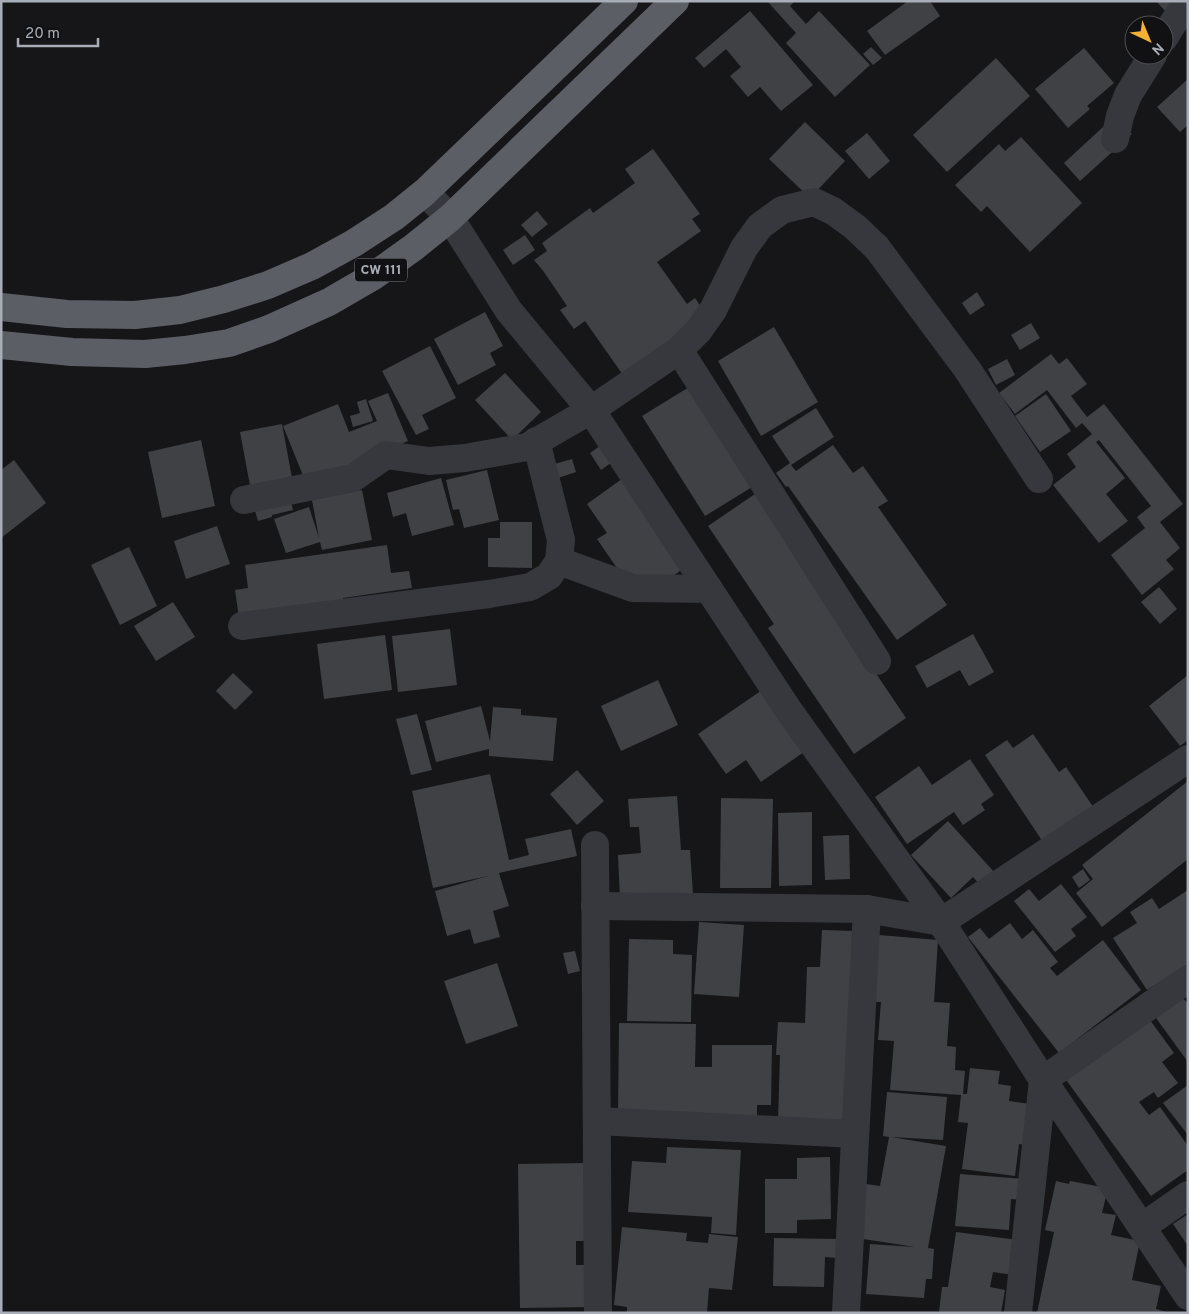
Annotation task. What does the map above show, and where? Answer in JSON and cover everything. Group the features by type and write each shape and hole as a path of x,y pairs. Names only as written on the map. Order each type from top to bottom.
{"highway":[{"name":"CW 111","path":"1,307 67,314 135,315 180,310 268,285 312,266 346,248 394,217 425,192 624,1"},
{"name":"CW 111","path":"1,345 72,352 145,354 185,350 229,343 269,329 329,302 372,276 414,247 450,218 675,1"}],"street":[{"path":"1174,22 1187,1"},
{"path":"1116,139 1120,116 1128,95 1147,65"},
{"path":"425,192 450,218 509,311 591,410 790,712 941,922 1043,1080 1188,1296"},
{"path":"244,500 353,478 386,455 428,461 465,458 527,447 591,410 679,350 699,330 713,310 744,248 760,226 782,210 814,202 841,216 877,248 967,369 1039,480"},
{"path":"679,350 877,661"},
{"path":"242,626 479,596 530,587 550,576 559,562 561,540 536,441"},
{"path":"559,562 634,588 709,589"},
{"path":"596,906 867,909 941,922 1188,759"},
{"path":"595,845 598,1313"},
{"path":"846,1313 867,909"},
{"path":"1018,1313 1043,1080 1188,979"},
{"path":"597,1121 855,1134"},
{"path":"1142,1227 1188,1195"}],"building":[{"path":"767,1 795,1 790,6 806,24 819,11 870,65 835,97 786,43 796,33"},
{"path":"908,1 930,1 940,16 885,55 867,31"},
{"path":"1156,1 1179,1 1167,13"},
{"path":"750,11 813,85 781,111 760,87 748,97 730,76 741,67 726,49 704,68 695,58"},
{"path":"871,47 882,58 873,65 863,54"},
{"path":"1084,48 1114,83 1087,106 1090,109 1068,128 1035,89"},
{"path":"996,58 1030,96 947,172 913,135"},
{"path":"1188,79 1188,125 1180,132 1157,107"},
{"path":"1115,116 1132,134 1080,181 1064,163"},
{"path":"805,122 845,161 810,198 769,159"},
{"path":"867,133 890,161 869,179 845,151"},
{"path":"1021,137 1082,203 1030,252 987,206 981,212 955,185 999,144 1005,151"},
{"path":"653,149 700,214 692,219 701,231 657,262 687,304 695,298 706,314 623,375 585,321 574,329 560,310 567,306 534,260 547,251 542,243 590,208 593,213 635,183 625,169"},
{"path":"537,211 548,224 532,237 521,225"},
{"path":"525,235 535,250 513,265 503,250"},
{"path":"977,292 985,305 970,315 962,303"},
{"path":"485,312 503,346 490,353 496,365 458,385 434,339"},
{"path":"1031,323 1040,338 1020,350 1011,335"},
{"path":"774,327 818,402 761,436 718,361"},
{"path":"430,346 456,398 422,415 429,429 416,435 382,371"},
{"path":"1051,354 1059,364 1067,358 1087,384 1071,396 1087,417 1104,404 1183,504 1160,522 1180,548 1166,560 1174,569 1142,595 1111,555 1145,528 1137,517 1151,506 1099,440 1096,442 1125,478 1106,494 1128,521 1099,543 1053,485 1076,467 1067,454 1092,434 1082,423 1076,428 1047,390 1015,414 999,393"},
{"path":"1007,359 1015,375 996,385 988,369"},
{"path":"505,373 541,412 512,440 475,400"},
{"path":"694,384 757,484 705,516 642,416"},
{"path":"388,393 408,441 306,483 283,426 338,404 349,432 377,421 368,401"},
{"path":"1046,394 1071,431 1040,452 1015,416"},
{"path":"366,399 373,421 353,427 350,416 360,413 357,402"},
{"path":"816,408 834,437 791,465 796,471 833,445 853,473 863,466 888,501 878,507 947,605 897,640 788,486 786,487 776,473 790,463 772,436"},
{"path":"282,424 293,483 251,491 240,432"},
{"path":"201,440 215,506 162,518 148,452"},
{"path":"600,446 611,463 601,470 590,453"},
{"path":"572,459 576,472 555,479 551,465"},
{"path":"14,460 46,503 1,538 1,470"},
{"path":"487,470 499,520 464,528 459,509 453,510 446,480"},
{"path":"626,476 688,565 655,589 630,587 597,539 607,533 587,504"},
{"path":"441,478 454,525 412,536 406,513 393,517 387,493"},
{"path":"362,490 372,540 322,550 320,542 286,553 274,519 309,507 319,538 312,500"},
{"path":"289,494 293,510 272,515 272,517 258,521 253,504"},
{"path":"755,494 906,718 854,754 768,628 774,624 708,526"},
{"path":"500,522 532,522 532,568 488,567 488,538 500,538"},
{"path":"217,526 230,564 186,579 174,541"},
{"path":"387,545 391,573 409,571 412,588 343,598 343,602 239,618 235,590 248,588 245,565"},
{"path":"129,547 157,606 120,625 91,565"},
{"path":"1159,587 1177,609 1160,624 1141,602"},
{"path":"173,602 195,637 156,661 134,626"},
{"path":"450,629 457,685 398,692 392,636"},
{"path":"973,634 994,672 969,686 960,670 927,688 915,666"},
{"path":"385,635 392,690 324,699 317,644"},
{"path":"233,673 253,692 235,710 216,691"},
{"path":"1188,675 1188,740 1180,746 1149,706"},
{"path":"658,680 678,725 621,751 601,706"},
{"path":"768,686 811,747 761,782 746,760 726,774 698,734"},
{"path":"481,706 490,741 493,707 521,709 521,715 557,718 553,761 489,756 489,749 436,762 425,721"},
{"path":"417,714 432,770 411,775 396,719"},
{"path":"1033,734 1059,772 1066,767 1094,808 1043,842 985,755 1007,740 1013,748"},
{"path":"970,759 994,795 981,804 985,810 963,825 954,812 907,844 875,797 919,766 932,785"},
{"path":"577,770 604,801 577,825 550,794"},
{"path":"490,774 509,860 529,855 525,839 571,829 577,856 499,873 509,906 493,911 500,937 474,944 470,929 447,936 435,891 488,876 433,888 412,791"},
{"path":"1188,781 1188,859 1102,927 1076,893 1093,879 1082,865"},
{"path":"677,796 681,850 690,850 693,894 620,899 618,855 641,853 639,827 630,827 628,799"},
{"path":"721,798 773,799 771,888 720,888"},
{"path":"812,812 812,885 779,886 778,813"},
{"path":"948,821 995,873 981,886 973,877 951,898 911,855"},
{"path":"849,835 850,879 825,880 823,836"},
{"path":"1083,869 1090,880 1079,888 1072,877"},
{"path":"1061,884 1087,917 1071,929 1076,936 1055,952 1014,901 1029,889 1039,901"},
{"path":"1188,890 1188,964 1147,990 1113,938 1137,923 1130,912 1152,898 1159,909"},
{"path":"699,922 744,925 739,997 694,994"},
{"path":"1010,923 1022,939 1033,930 1058,962 1050,968 1057,976 1103,940 1141,990 1059,1053 968,937 980,928 989,939"},
{"path":"822,930 855,931 846,1124 778,1121 780,1055 776,1055 778,1022 805,1023 807,967 820,967"},
{"path":"879,935 938,940 934,1002 950,1003 947,1046 956,1047 955,1070 965,1071 963,1094 967,1094 970,1068 1000,1071 998,1084 1011,1086 1009,1101 1030,1104 1025,1145 1019,1144 1015,1176 962,1169 968,1123 958,1122 961,1095 890,1090 894,1041 878,1040 881,1002 874,1002"},
{"path":"629,939 673,940 673,954 692,955 691,1022 627,1021"},
{"path":"575,951 580,971 568,974 563,953"},
{"path":"497,963 518,1026 466,1044 444,981"},
{"path":"1183,998 1188,1004 1188,1062 1156,1018"},
{"path":"1147,1016 1174,1053 1162,1062 1178,1083 1158,1098 1154,1092 1139,1102 1149,1115 1160,1107 1188,1146 1188,1170 1151,1196 1064,1077"},
{"path":"619,1023 696,1024 695,1067 712,1067 712,1045 772,1045 771,1105 757,1105 757,1118 618,1115"},
{"path":"1188,1085 1188,1135 1163,1103"},
{"path":"887,1092 947,1097 943,1140 891,1137 946,1146 928,1248 934,1249 932,1279 926,1279 924,1298 866,1294 870,1244 915,1247 857,1238 866,1184 880,1186 889,1137 883,1136"},
{"path":"667,1147 741,1150 736,1235 711,1233 712,1217 628,1212 632,1161 666,1163"},
{"path":"830,1157 831,1219 797,1220 797,1233 765,1233 765,1179 797,1179 797,1158"},
{"path":"587,1163 588,1241 576,1241 576,1265 592,1265 593,1307 520,1308 518,1164"},
{"path":"960,1174 1025,1179 1024,1200 1011,1199 1009,1230 955,1226"},
{"path":"1056,1181 1069,1184 1070,1181 1108,1188 1102,1213 1116,1215 1111,1235 1140,1241 1132,1280 1161,1286 1156,1309 1170,1313 1037,1313 1054,1232 1045,1230"},
{"path":"1188,1214 1188,1246 1173,1224"},
{"path":"622,1227 687,1233 686,1241 708,1243 709,1234 738,1237 732,1290 709,1288 707,1313 627,1313 627,1307 614,1305"},
{"path":"956,1232 1018,1240 1013,1275 993,1272 990,1287 1005,1290 1001,1313 939,1312 942,1287 948,1287"},
{"path":"774,1238 838,1239 837,1258 825,1257 824,1287 773,1286"}]}
